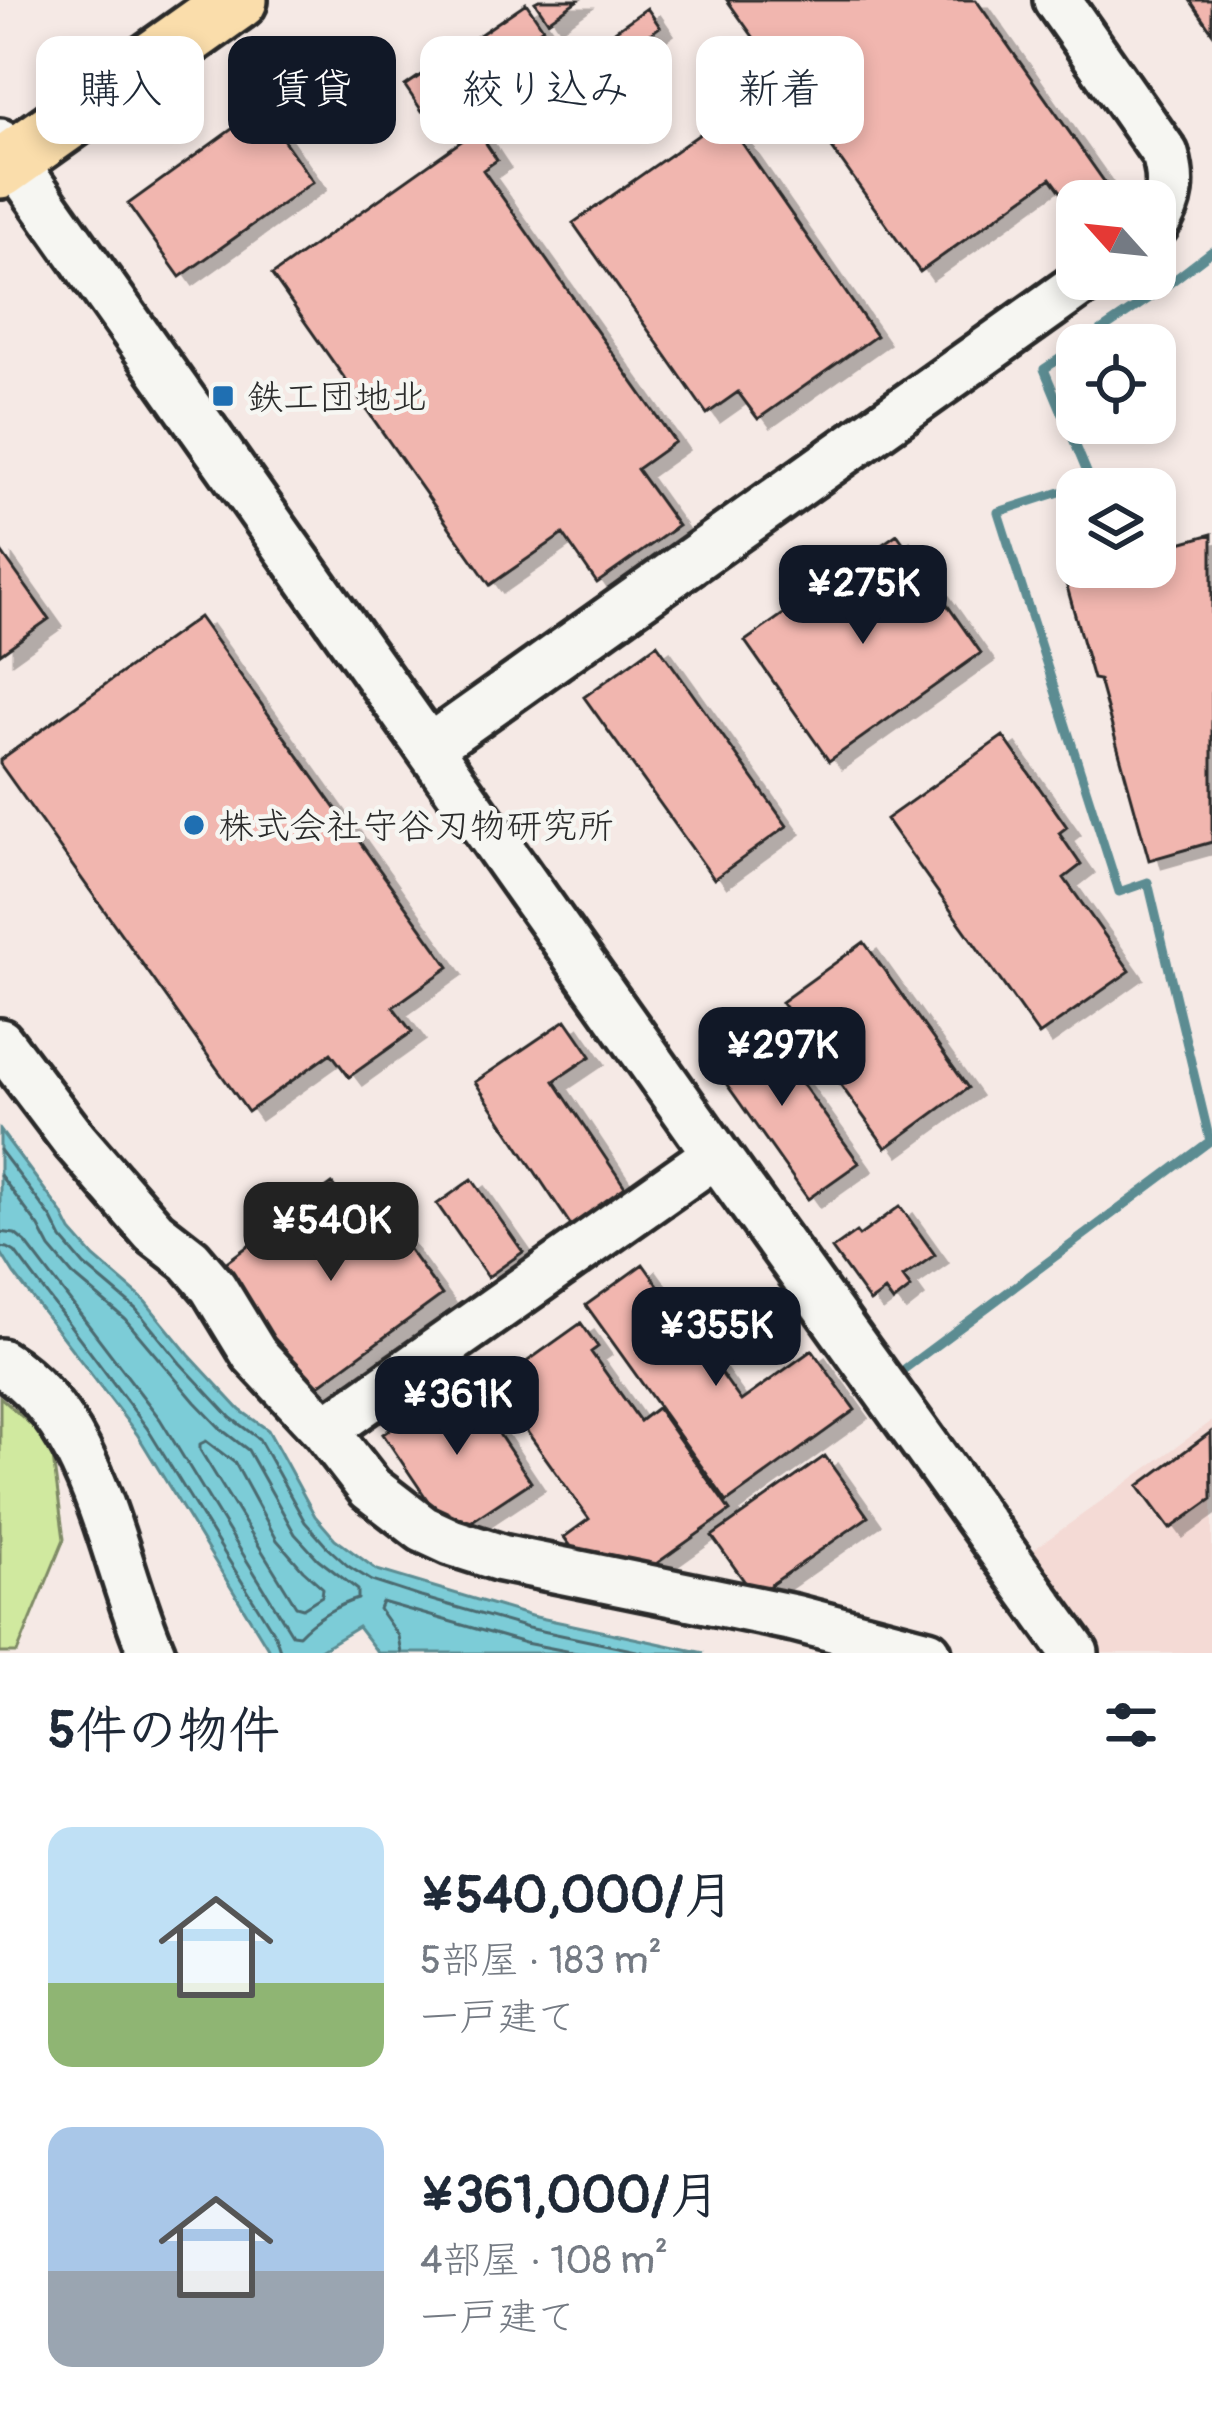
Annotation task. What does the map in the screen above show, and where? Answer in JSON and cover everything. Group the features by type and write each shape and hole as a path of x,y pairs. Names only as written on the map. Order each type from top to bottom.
{"main road":[{"path":"4,158 238,0"}],"street":[{"path":"1057,0 1165,154 1171,180"},
{"path":"4,158 1075,1653"},
{"path":"430,747 1058,300"},
{"path":"0,1042 75,1142 154,1232 190,1260 213,1287 254,1354 370,1487 411,1521 451,1542 501,1558 794,1618 928,1653"},
{"path":"325,1430 716,1154"},
{"path":"0,1362 34,1389 76,1447 152,1653"}],"shaded area":[{"path":"1212,1421 1212,1653 1099,1653 1029,1553"}],"green space":[{"path":"0,1397 51,1443 64,1539 17,1653 0,1653"}],"water":[{"path":"0,1130 94,1257 144,1300 240,1410 268,1430 315,1516 335,1539 377,1570 531,1616 704,1653 378,1653 358,1627 315,1653 271,1653 137,1434 0,1251"}],"building":[{"path":"578,0 548,21 535,2"},
{"path":"727,0 976,0 1103,180 1056,180 1056,185 1051,178 920,272 829,144 864,144 864,36 753,36"},
{"path":"1190,0 1212,0 1212,32"},
{"path":"526,3 543,28 531,36 478,36"},
{"path":"647,8 660,27 647,36 607,36"},
{"path":"420,76 420,108 405,86"},
{"path":"228,132 228,144 286,144 313,182 180,277 128,204"},
{"path":"696,137 696,144 743,144 876,336 758,419 738,392 707,414 573,223"},
{"path":"457,144 486,144 497,160 483,170 675,442 637,469 678,526 597,583 563,534 490,585 272,275"},
{"path":"897,534 981,653 829,761 745,641"},
{"path":"1212,534 1212,842 1149,860 1099,680 1093,679 1067,588 1176,588 1176,544"},
{"path":"0,550 49,619 0,654"},
{"path":"199,617 449,967 393,1007 412,1032 349,1077 331,1053 248,1112 0,764"},
{"path":"657,644 787,826 714,879 584,697"},
{"path":"1003,736 1067,827 1059,833 1081,865 1064,878 1130,971 1039,1035 886,819"},
{"path":"864,942 968,1088 886,1148 781,1002"},
{"path":"756,1019 859,1163 808,1199 706,1055"},
{"path":"566,1020 591,1056 554,1081 627,1190 572,1227 475,1082"},
{"path":"472,1179 523,1252 488,1277 437,1204"},
{"path":"332,1184 354,1214 373,1200 442,1295 311,1391 221,1266"},
{"path":"900,1206 935,1255 903,1277 911,1288 893,1302 885,1291 870,1302 832,1249"},
{"path":"643,1264 741,1401 812,1350 855,1410 727,1502 586,1305"},
{"path":"581,1323 598,1347 591,1352 640,1421 657,1408 730,1511 642,1574 585,1566 564,1537 589,1519 494,1385"},
{"path":"463,1380 531,1482 451,1535 383,1434"},
{"path":"1211,1432 1212,1499 1170,1529 1138,1486"},
{"path":"825,1456 868,1517 755,1596 712,1536"}],"waterway":[{"path":"1111,324 1212,251"},
{"path":"1056,361 1044,369 1056,398"},
{"path":"903,1370 1210,1141 1148,882 1119,892 998,512 1091,482 1075,444"}],"place":[{"name":"鉄工団地北","path":"223,396"},
{"name":"株式会社守谷刃物研究所","path":"194,825"}]}
